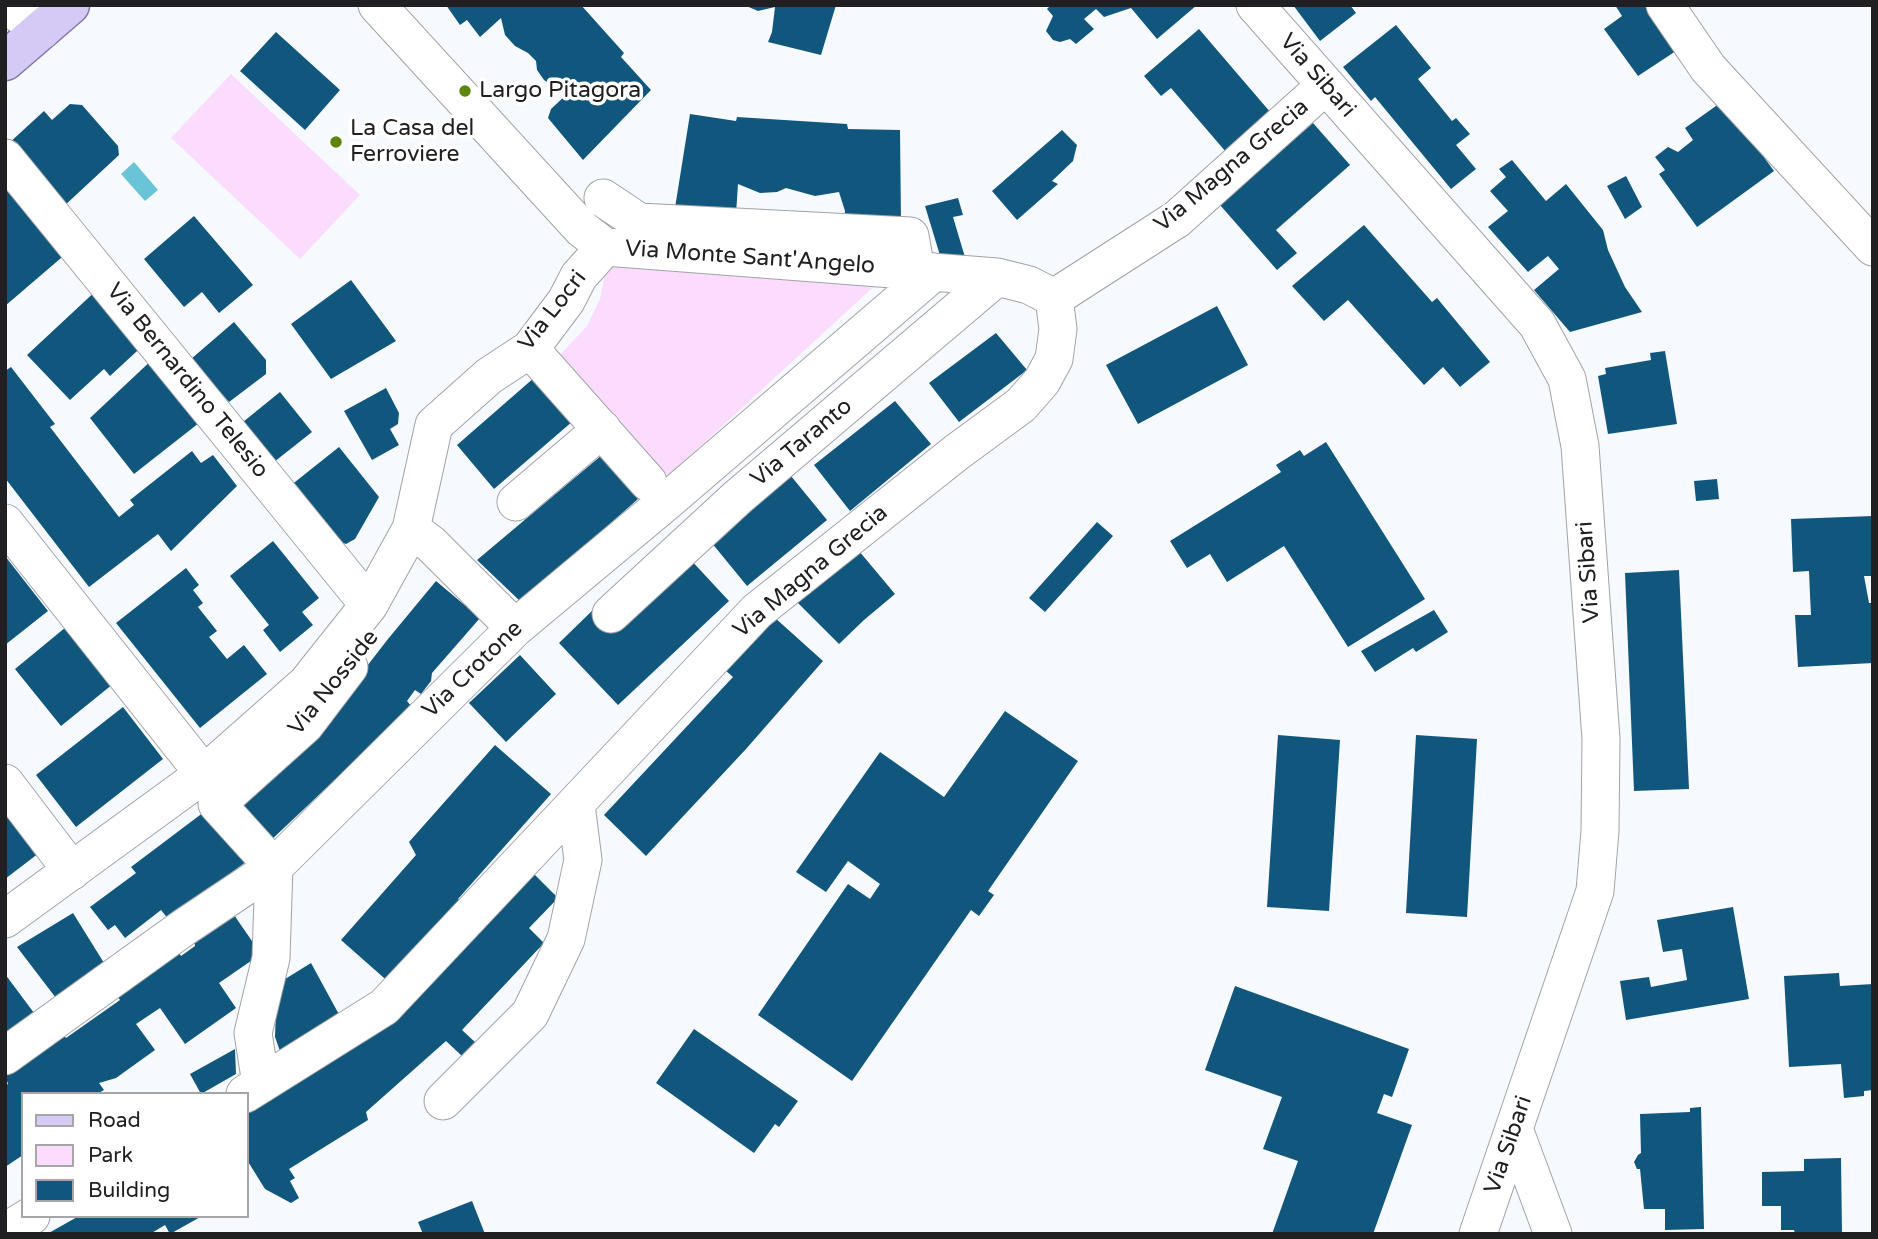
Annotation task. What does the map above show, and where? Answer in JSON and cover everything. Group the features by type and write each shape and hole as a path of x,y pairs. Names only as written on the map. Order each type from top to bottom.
{"main road":[{"path":"5,61 70,5"}],"street":[{"path":"7,5 41,31"},
{"name":"Via Monte Sant'Angelo","path":"377,5 582,229 605,247 997,277 1029,285 1054,298"},
{"name":"Via Sibari","path":"1255,5 1537,324 1567,379 1580,446 1601,739 1600,831 1595,891 1478,1234"},
{"path":"1665,5 1709,68 1873,247"},
{"name":"Via Magna Grecia","path":"253,1089 384,1007 757,611 957,452 1021,405 1042,381 1054,359 1058,329 1054,298 1177,219 1325,86"},
{"name":"Via Bernardino Telesio","path":"5,158 369,605"},
{"path":"603,198 639,222 910,236 925,271"},
{"name":"Via Locri","path":"421,536 435,425 489,376 530,349 566,301 579,276 605,247"},
{"name":"Via Crotone","path":"5,1056 183,928 274,867 515,628 666,502 925,271"},
{"name":"Via Taranto","path":"611,614 738,497 997,277"},
{"path":"530,349 649,482"},
{"path":"516,502 602,429"},
{"path":"5,524 204,774"},
{"path":"5,919 204,774 307,683 421,536 515,628"},
{"name":"Via Nosside","path":"274,867 218,804 305,725 409,586 421,536"},
{"path":"5,783 72,871"},
{"path":"443,1101 530,1014 566,939 583,860 576,805"},
{"path":"253,1089 253,1033 271,958 274,867"},
{"path":"1514,1129 1553,1234"},
{"path":"5,1232 28,1218"}],"green space":[{"path":"231,74 360,195 300,259 171,138"},
{"path":"607,264 882,279 668,476 557,358 587,326 600,299"}],"water":[{"path":"134,162 158,190 145,201 121,174"}],"building":[{"path":"446,5 581,5 624,53 621,57 651,90 583,160 548,118 551,109 566,95 544,80 537,70 536,61 505,35 501,18 480,37 467,20 460,25"},
{"path":"744,5 836,5 821,55 768,42 775,7 758,11"},
{"path":"1051,5 1197,5 1157,39 1131,8 1104,17 1096,9 1084,19 1094,29 1076,44 1070,39 1060,42 1053,40 1046,31 1053,16 1047,9"},
{"path":"1293,5 1350,5 1356,13 1320,41"},
{"path":"1615,5 1652,5 1682,47 1638,76 1604,29 1622,16"},
{"path":"1396,25 1431,68 1418,79 1452,121 1456,118 1470,134 1456,145 1476,169 1451,189 1375,97 1371,101 1343,67"},
{"path":"1199,29 1271,113 1226,152 1171,88 1161,96 1144,76"},
{"path":"276,32 340,90 305,130 240,71"},
{"path":"1723,101 1774,171 1697,227 1659,174 1665,170 1655,157 1668,147 1678,152 1693,140 1685,128"},
{"path":"70,104 82,105 118,146 119,155 63,207 7,145 44,111 52,120"},
{"path":"690,114 736,121 737,117 847,124 848,129 900,130 901,223 844,223 845,211 839,192 815,196 786,188 777,192 760,193 738,184 736,214 675,208"},
{"path":"1313,123 1350,165 1276,230 1297,253 1277,270 1220,205"},
{"path":"1062,130 1077,145 1073,161 1052,181 1058,184 1017,220 992,191"},
{"path":"1512,160 1546,201 1566,184 1603,230 1608,250 1625,287 1642,312 1570,332 1534,290 1559,269 1548,256 1528,272 1488,227 1508,211 1490,191 1506,177 1499,169"},
{"path":"5,170 68,252 5,306"},
{"path":"1626,176 1642,207 1625,219 1607,186"},
{"path":"958,198 963,215 953,217 967,264 942,262 925,206"},
{"path":"194,216 253,285 219,313 202,292 184,307 144,259"},
{"path":"1364,225 1432,302 1437,298 1490,362 1460,387 1443,367 1424,385 1348,300 1324,321 1292,286"},
{"path":"351,280 396,341 331,379 291,324"},
{"path":"100,287 149,340 110,376 104,369 70,400 27,355"},
{"path":"1217,306 1248,365 1138,424 1106,365"},
{"path":"234,322 266,360 266,374 229,402 191,359"},
{"path":"996,333 1027,370 959,422 929,383"},
{"path":"1665,351 1677,424 1608,434 1598,376 1606,374 1605,368 1651,360 1650,353"},
{"path":"155,357 204,419 134,474 90,418"},
{"path":"11,367 55,424 50,427 119,517 134,505 130,500 192,451 201,463 213,455 237,486 171,551 158,534 89,587 5,478 5,371"},
{"path":"535,377 573,421 494,489 457,445"},
{"path":"386,388 399,413 398,424 390,429 399,445 372,460 344,411"},
{"path":"280,392 312,432 274,462 243,422"},
{"path":"895,401 931,444 850,511 814,465"},
{"path":"1326,442 1425,599 1348,647 1284,546 1227,582 1210,554 1187,568 1170,541 1281,472 1276,465 1300,450 1304,456"},
{"path":"339,447 379,497 355,539 346,544 337,541 290,486"},
{"path":"602,455 638,499 521,602 477,560"},
{"path":"791,476 827,520 747,586 711,542"},
{"path":"1717,479 1719,499 1696,501 1694,481"},
{"path":"1873,516 1873,576 1864,576 1869,603 1873,603 1873,663 1798,667 1795,615 1811,615 1809,571 1793,572 1791,519"},
{"path":"1097,522 1113,536 1045,612 1029,598"},
{"path":"273,541 319,598 302,612 313,625 280,652 263,630 269,625 230,576"},
{"path":"859,551 895,594 839,644 797,602"},
{"path":"5,556 48,611 5,645"},
{"path":"689,558 729,601 618,705 559,643 596,607"},
{"path":"186,568 199,585 193,590 203,603 198,607 217,631 209,637 227,659 244,645 267,674 200,728 116,623"},
{"path":"1679,570 1689,789 1634,791 1625,573"},
{"path":"436,581 480,618 432,673 431,681 421,694 415,690 407,701 412,707 268,843 233,805 343,697"},
{"path":"1434,610 1448,632 1416,652 1413,648 1375,672 1361,651"},
{"path":"774,617 823,661 746,749 646,856 604,815 733,677 725,670"},
{"path":"66,627 113,684 61,726 15,669"},
{"path":"520,655 556,694 506,742 469,703"},
{"path":"123,707 163,759 76,827 36,775"},
{"path":"1005,711 1078,761 988,891 994,895 979,916 971,910 852,1081 758,1015 848,884 870,899 880,884 848,861 826,892 796,872 880,752 944,797"},
{"path":"1278,735 1340,740 1329,911 1267,907"},
{"path":"1416,735 1477,739 1467,917 1406,913"},
{"path":"495,745 551,794 458,899 464,904 392,985 341,940 416,855 409,842"},
{"path":"208,809 247,861 169,920 161,910 125,938 115,925 108,930 90,907 136,873 131,867"},
{"path":"5,810 39,853 5,879"},
{"path":"533,873 558,898 529,928 544,943 462,1030 476,1043 463,1057 446,1041 366,1112 368,1120 289,1169 295,1178 290,1181 299,1198 291,1203 265,1189 248,1162 250,1107 376,1034"},
{"path":"1733,907 1749,999 1626,1020 1620,981 1649,977 1651,987 1687,980 1682,949 1663,952 1657,920"},
{"path":"73,913 109,971 59,1002 17,947"},
{"path":"234,915 261,954 219,983 236,1008 185,1044 160,1008 136,1024 155,1050 116,1078 99,1083 104,1090 100,1092 21,1092 21,1156 5,1167 5,1086 8,1084 5,1075 63,1034 66,1038 120,1000 115,993 177,949 181,956 195,946 194,939"},
{"path":"311,963 342,1020 281,1054 275,1037 277,984"},
{"path":"1839,973 1840,986 1873,984 1873,1090 1864,1091 1864,1096 1844,1098 1841,1064 1789,1067 1784,976"},
{"path":"5,974 37,1017 5,1040"},
{"path":"1235,986 1409,1049 1392,1097 1384,1094 1377,1113 1412,1125 1373,1234 1272,1234 1298,1161 1263,1149 1282,1097 1205,1070"},
{"path":"694,1029 798,1101 779,1127 775,1124 754,1153 656,1083"},
{"path":"235,1049 236,1074 204,1092 200,1092 190,1074"},
{"path":"1701,1107 1704,1229 1665,1230 1665,1209 1644,1209 1640,1169 1637,1169 1634,1162 1641,1153 1640,1114 1690,1112 1690,1108"},
{"path":"1841,1158 1842,1234 1795,1234 1794,1230 1781,1230 1781,1206 1762,1206 1762,1172 1804,1171 1804,1159"},
{"path":"472,1201 485,1234 423,1234 418,1222"},
{"path":"75,1218 198,1218 170,1234 165,1225 150,1234 47,1234"}],"place":[{"name":"Largo Pitagora","path":"465,91"},
{"name":"La Casa del Ferroviere","path":"336,142"}]}
